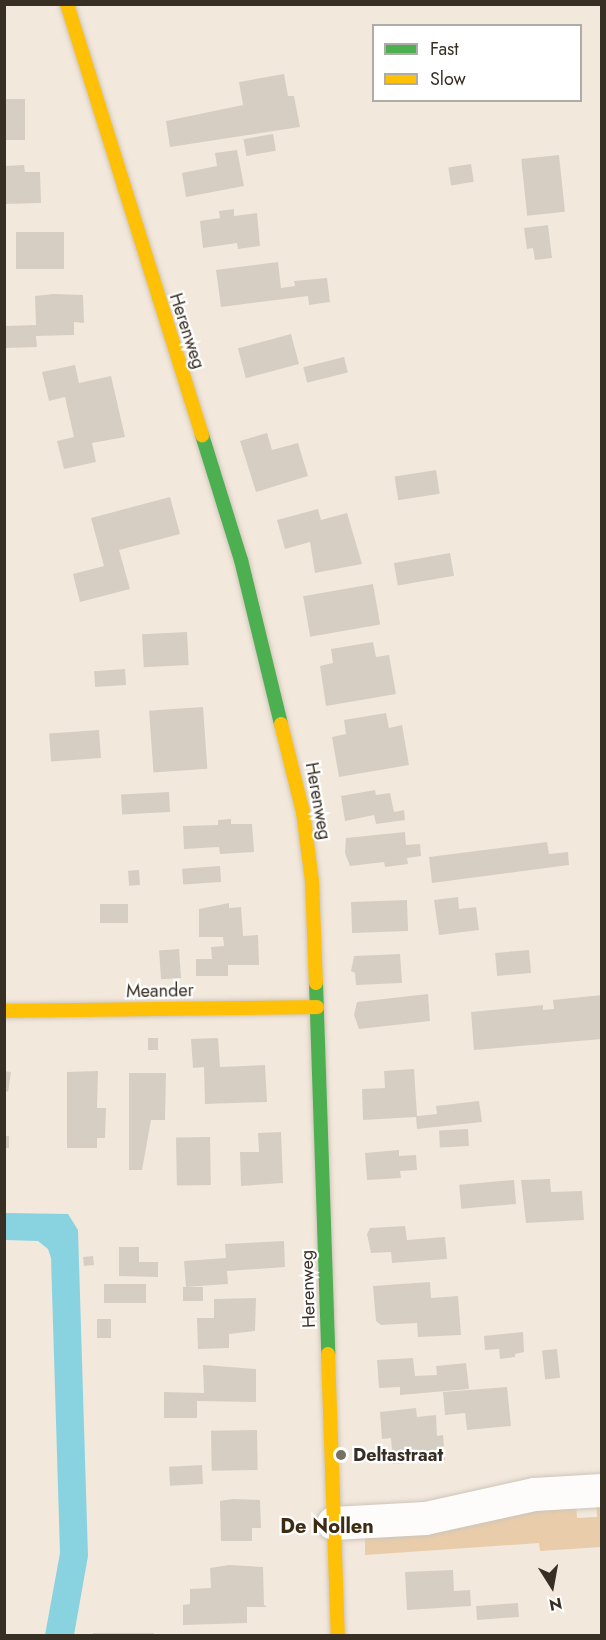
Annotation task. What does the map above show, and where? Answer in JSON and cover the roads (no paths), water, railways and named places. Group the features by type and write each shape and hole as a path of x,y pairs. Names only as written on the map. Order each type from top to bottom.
{"street":[{"name":"Herenweg","path":"67,4 265,645 303,812 312,882 338,1635"},
{"name":"Meander","path":"4,1011 317,1007"},
{"path":"333,1523 425,1518 534,1494 602,1490"}],"water":[{"path":"5,1213 68,1214 78,1230 88,1556 74,1635 45,1635 60,1553 51,1258 48,1249 38,1241 5,1240"}],"place":[{"name":"Deltastraat","path":"341,1455"}],"district":[{"name":"De Nollen","path":"327,1526"}]}
